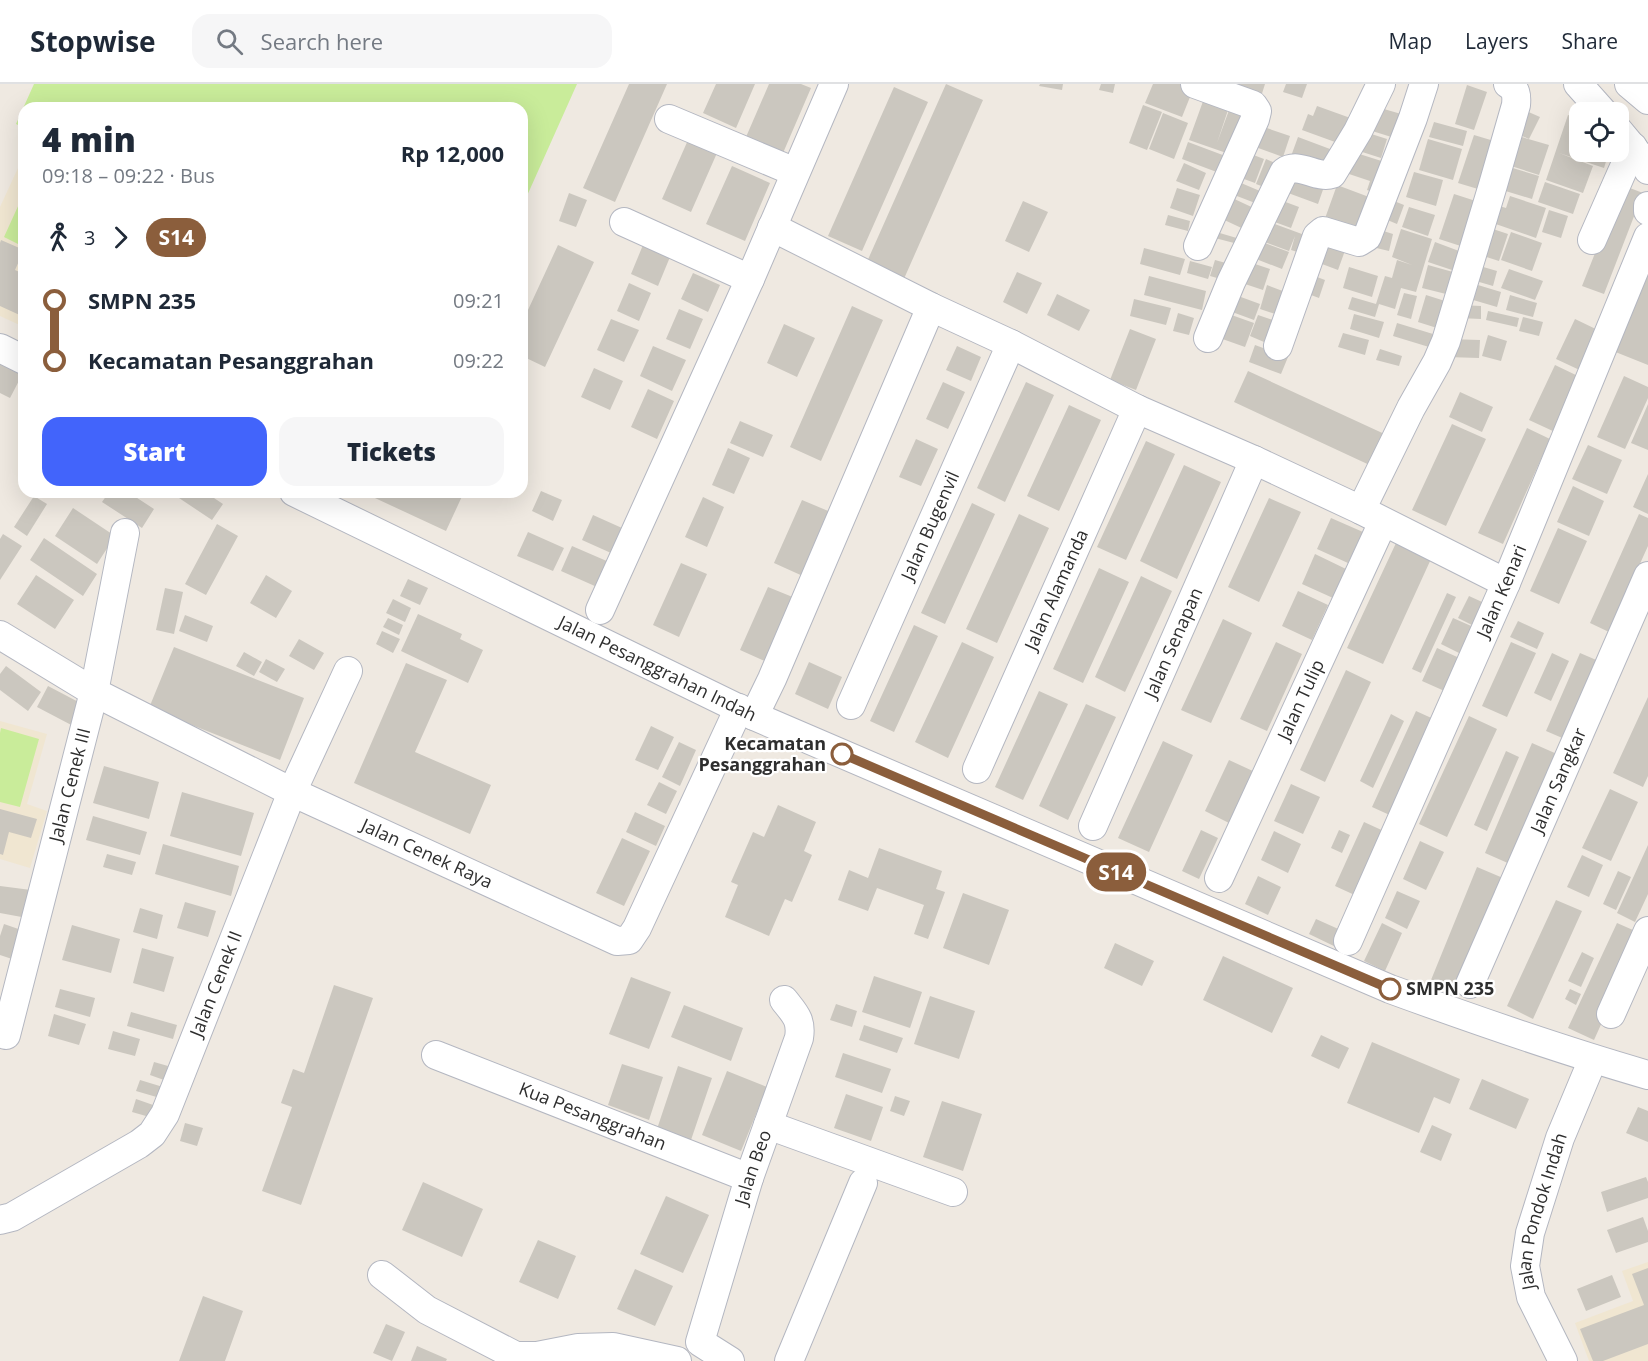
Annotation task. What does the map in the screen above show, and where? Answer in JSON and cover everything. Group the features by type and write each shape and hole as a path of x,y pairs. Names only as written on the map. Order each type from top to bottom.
{"street":[{"path":"600,610 750,279 834,84"},
{"path":"1195,84 1253,105 1257,111 1198,246"},
{"path":"1208,338 1231,282 1284,172 1295,168 1327,176 1332,174 1358,131 1381,84"},
{"path":"1278,346 1317,236 1323,231 1359,242 1367,237 1424,84"},
{"name":"Jalan Tulip","path":"1219,878 1372,516 1407,416 1446,341 1516,105 1515,90 1508,84"},
{"path":"1578,84 1595,102"},
{"path":"1629,84 1648,100"},
{"path":"669,119 795,172"},
{"path":"1592,240 1633,149"},
{"path":"1648,206 1648,211"},
{"path":"624,222 750,279"},
{"path":"772,227 931,307 1011,344 1137,409 1254,460 1506,583"},
{"name":"Jalan Kenari","path":"1348,941 1506,583 1648,237"},
{"path":"746,712 776,668 931,307"},
{"name":"Jalan Bugenvil","path":"851,705 1011,344"},
{"path":"0,348 18,357"},
{"name":"Jalan Alamanda","path":"977,769 1137,409"},
{"name":"Jalan Senapan","path":"1093,826 1254,460"},
{"name":"Jalan Pesanggrahan Indah","path":"306,498 746,712 1390,989 1461,1016 1648,1075"},
{"name":"Jalan Cenek III","path":"6,1035 9,985 94,692 125,533"},
{"name":"Jalan Sangkar","path":"1470,984 1648,576"},
{"name":"Jalan Cenek Raya","path":"0,635 94,692 292,792 617,941 629,940 637,928 746,712"},
{"name":"Jalan Cenek II","path":"0,1220 12,1217 139,1144 152,1134 165,1114 292,792 348,671"},
{"path":"1611,1014 1648,931"},
{"name":"Jalan Beo","path":"730,1361 692,1351 749,1178 800,1038 801,1028 798,1019 784,1000"},
{"name":"Kua Pesanggrahan","path":"436,1055 749,1178"},
{"name":"Jalan Pondok Indah","path":"1563,1361 1531,1298 1525,1266 1530,1233 1560,1138 1593,1059"},
{"path":"768,1125 953,1192"},
{"path":"789,1361 863,1183"},
{"path":"382,1275 426,1310 516,1356 537,1356 578,1348 613,1347 677,1361"}],"shaded area":[{"path":"18,168 18,324 0,316 0,207"},
{"path":"0,721 47,734 27,804 47,811 30,868 0,859"},
{"path":"1648,1262 1648,1361 1589,1361 1575,1323 1633,1301 1622,1271"}],"green space":[{"path":"34,84 577,84 528,194 528,102 26,102"},
{"path":"18,206 18,244 4,237"},
{"path":"1,728 39,739 20,807 0,802"}],"building":[{"path":"629,84 667,84 615,202 583,188"},
{"path":"716,84 755,84 736,128 703,113"},
{"path":"769,84 801,84 811,88 783,153 746,137"},
{"path":"946,84 983,100 903,281 866,264"},
{"path":"1040,84 1063,84 1062,90 1039,86"},
{"path":"1101,84 1115,84 1113,93 1099,90"},
{"path":"1153,84 1186,84 1194,87 1182,117 1145,103"},
{"path":"1206,84 1265,84 1259,103"},
{"path":"1286,84 1307,84 1302,98 1283,92"},
{"path":"1467,85 1487,92 1474,130 1455,124"},
{"path":"894,87 928,102 862,251 828,236"},
{"path":"1206,93 1231,101 1217,143 1232,102 1251,108 1235,156 1189,140"},
{"path":"1143,105 1162,112 1147,150 1129,143"},
{"path":"1317,106 1356,120 1346,146 1302,130 1308,114 1313,116"},
{"path":"1377,107 1408,116 1401,140 1369,130"},
{"path":"1522,109 1540,117 1529,139 1511,131"},
{"path":"1163,113 1188,123 1174,159 1149,149"},
{"path":"1569,115 1569,156 1559,153 1569,157 1569,162 1583,162 1593,166 1583,193 1546,180"},
{"path":"1434,122 1467,131 1463,146 1429,137"},
{"path":"1258,125 1290,136 1283,157 1250,145"},
{"path":"1362,131 1387,139 1381,158 1356,150"},
{"path":"1474,135 1494,141 1488,192 1458,183"},
{"path":"1515,135 1549,145 1539,175 1505,164"},
{"path":"1298,137 1338,152 1330,173 1290,159"},
{"path":"1428,139 1462,149 1453,180 1419,170"},
{"path":"688,140 717,153 691,212 662,199"},
{"path":"1188,142 1228,157 1222,174 1182,159"},
{"path":"1243,151 1264,159 1255,183 1233,175"},
{"path":"1353,152 1391,164 1380,195 1367,190 1370,181 1346,173"},
{"path":"1266,159 1282,166 1272,190 1256,184"},
{"path":"1586,162 1606,162 1604,168"},
{"path":"1184,163 1206,173 1199,190 1176,181"},
{"path":"732,166 770,183 745,241 706,224"},
{"path":"1506,166 1539,176 1532,199 1499,189"},
{"path":"1414,172 1443,180 1436,206 1406,197"},
{"path":"1285,175 1326,181 1318,204 1280,190"},
{"path":"1234,180 1267,194 1263,206 1229,193"},
{"path":"1545,182 1580,194 1573,214 1538,202"},
{"path":"1337,185 1369,197 1355,236 1323,224"},
{"path":"1622,185 1643,193 1604,294 1582,286"},
{"path":"1177,188 1200,195 1193,216 1170,208"},
{"path":"569,193 587,200 576,227 559,221"},
{"path":"1454,194 1485,204 1470,249 1439,239"},
{"path":"1228,196 1260,211 1250,232 1218,217"},
{"path":"1510,196 1546,208 1536,238 1487,221 1493,204 1506,208"},
{"path":"1272,197 1299,207 1291,228 1264,218"},
{"path":"1389,199 1404,205 1397,224 1385,219"},
{"path":"1023,201 1048,212 1029,252 1005,241"},
{"path":"1409,207 1435,215 1428,236 1402,227"},
{"path":"1549,210 1568,216 1561,238 1542,232"},
{"path":"1168,215 1190,221 1188,231 1165,225"},
{"path":"1264,220 1310,237 1304,254 1291,250 1295,236 1289,251 1257,239"},
{"path":"1487,227 1508,234 1499,261 1477,254"},
{"path":"1377,229 1393,234 1389,251 1368,246"},
{"path":"1401,229 1432,239 1416,292 1401,288 1395,309 1379,304 1375,317 1348,309 1352,297 1376,304 1385,276 1392,278 1397,260 1412,265 1392,257"},
{"path":"1213,231 1240,239 1238,244 1211,237"},
{"path":"1511,232 1542,243 1532,271 1501,260"},
{"path":"1322,237 1347,245 1338,270 1314,261"},
{"path":"1,240 18,247 18,263 15,270 18,271 18,314 0,306"},
{"path":"1257,240 1289,252 1282,269 1251,257"},
{"path":"1435,242 1467,254 1461,273 1428,262"},
{"path":"558,245 594,262 545,367 528,359 528,310"},
{"path":"643,245 670,257 658,286 631,274"},
{"path":"1144,248 1185,259 1180,275 1140,264"},
{"path":"1648,249 1648,365 1608,349"},
{"path":"1215,260 1233,265 1228,281 1210,276"},
{"path":"1190,261 1212,267 1208,279 1187,273"},
{"path":"1246,261 1270,269 1263,290 1239,282"},
{"path":"1473,264 1497,271 1493,286 1469,279"},
{"path":"1428,265 1460,274 1454,296 1422,288"},
{"path":"1349,267 1378,276 1372,297 1343,288"},
{"path":"1509,269 1543,281 1535,300 1501,288"},
{"path":"1017,272 1042,283 1027,314 1003,302"},
{"path":"693,273 720,285 708,312 681,299"},
{"path":"1309,274 1325,280 1319,298 1303,292"},
{"path":"1149,276 1206,291 1202,310 1144,295"},
{"path":"1468,282 1501,292 1497,307 1463,297"},
{"path":"629,283 651,293 639,321 617,311"},
{"path":"1267,285 1288,293 1281,316 1260,309"},
{"path":"1230,293 1260,304 1254,320 1224,309"},
{"path":"1404,293 1417,296 1411,319 1397,315"},
{"path":"1057,294 1090,310 1079,331 1047,315"},
{"path":"1426,295 1445,301 1437,328 1418,322"},
{"path":"1510,295 1537,303 1533,317 1506,310"},
{"path":"1134,299 1171,308 1166,325 1130,316"},
{"path":"1460,305 1481,306 1481,319 1459,318"},
{"path":"852,306 883,320 821,461 790,447"},
{"path":"679,309 703,319 690,349 666,339"},
{"path":"1488,311 1519,318 1517,327 1486,320"},
{"path":"1223,312 1254,323 1245,347 1214,336"},
{"path":"1178,313 1194,318 1189,335 1173,331"},
{"path":"1354,314 1384,322 1379,338 1350,329"},
{"path":"1258,315 1282,323 1271,345 1250,336"},
{"path":"1523,317 1543,322 1539,336 1519,331"},
{"path":"611,319 639,330 624,362 597,350"},
{"path":"1575,319 1604,333 1586,373 1556,359"},
{"path":"1397,323 1433,334 1429,347 1393,336"},
{"path":"784,324 815,338 797,377 767,363"},
{"path":"1130,329 1156,339 1136,390 1110,380"},
{"path":"1343,333 1369,340 1365,355 1338,347"},
{"path":"1488,335 1507,341 1501,361 1482,356"},
{"path":"1448,339 1480,340 1479,358 1447,357"},
{"path":"1255,345 1288,357 1281,374 1249,362"},
{"path":"653,346 686,360 672,391 640,376"},
{"path":"957,346 981,357 971,381 946,370"},
{"path":"1380,349 1402,356 1399,366 1376,360"},
{"path":"0,362 18,371 18,383 10,398 0,393"},
{"path":"1555,365 1580,377 1555,432 1529,420"},
{"path":"594,368 623,381 610,410 581,397"},
{"path":"1248,371 1391,437 1376,468 1234,402"},
{"path":"1624,376 1648,387 1648,398 1625,449 1597,437"},
{"path":"943,382 965,392 948,429 926,419"},
{"path":"1026,382 1054,395 1005,502 977,488"},
{"path":"648,389 674,401 657,439 631,427"},
{"path":"1460,392 1493,407 1482,432 1449,417"},
{"path":"1648,404 1648,450 1631,443"},
{"path":"1069,405 1101,420 1059,511 1027,496"},
{"path":"740,421 773,435 763,457 730,443"},
{"path":"1452,424 1486,439 1446,526 1412,510"},
{"path":"1527,428 1550,439 1503,544 1478,533"},
{"path":"916,439 938,449 921,486 899,477"},
{"path":"1146,441 1175,454 1126,560 1097,547"},
{"path":"1588,445 1622,460 1607,494 1572,479"},
{"path":"728,448 750,458 734,494 712,485"},
{"path":"1184,465 1221,482 1177,579 1140,561"},
{"path":"1648,474 1648,514 1633,507"},
{"path":"1573,486 1604,501 1589,536 1557,522"},
{"path":"541,491 562,500 553,521 532,511"},
{"path":"703,497 724,507 707,547 685,537"},
{"path":"33,498 47,504 27,536 14,527"},
{"path":"105,498 137,498 154,509 142,528 102,502"},
{"path":"179,498 214,498 223,504 212,520"},
{"path":"375,498 461,498 446,531"},
{"path":"1269,498 1301,512 1259,602 1228,587"},
{"path":"802,500 833,513 805,577 774,563"},
{"path":"972,503 995,514 945,624 921,613"},
{"path":"73,508 115,536 97,564 55,536"},
{"path":"1019,514 1049,528 997,643 966,629"},
{"path":"1639,514 1648,518 1648,546 1609,632 1590,623"},
{"path":"593,515 622,528 611,553 582,540"},
{"path":"1331,518 1363,532 1348,563 1317,549"},
{"path":"217,524 238,536 206,595 185,584"},
{"path":"1558,528 1587,541 1559,604 1530,591"},
{"path":"528,532 564,548 553,571 517,556"},
{"path":"3,534 22,546 0,580 0,539"},
{"path":"44,538 97,574 83,596 30,560"},
{"path":"1396,543 1431,559 1383,664 1347,648"},
{"path":"572,546 609,562 597,587 561,571"},
{"path":"1315,554 1346,569 1333,598 1302,584"},
{"path":"681,563 707,574 679,637 653,625"},
{"path":"1099,568 1129,582 1083,683 1053,669"},
{"path":"36,575 74,600 55,629 17,604"},
{"path":"266,575 292,591 276,618 250,603"},
{"path":"1141,576 1172,591 1125,692 1095,677"},
{"path":"408,579 428,588 420,605 400,596"},
{"path":"768,587 795,598 767,662 740,650"},
{"path":"165,588 183,592 174,634 156,630"},
{"path":"1298,591 1328,605 1312,640 1282,626"},
{"path":"1447,593 1456,597 1421,673 1412,669"},
{"path":"1469,596 1493,607 1482,630 1458,618"},
{"path":"393,599 411,608 405,622 386,613"},
{"path":"418,614 462,634 460,639 483,650 468,683 401,651"},
{"path":"185,615 213,626 207,642 179,631"},
{"path":"388,618 403,625 399,635 383,627"},
{"path":"1453,618 1478,629 1465,656 1441,644"},
{"path":"1223,619 1252,633 1211,723 1181,710"},
{"path":"1518,621 1544,633 1537,649 1510,637"},
{"path":"914,625 938,636 894,732 870,721"},
{"path":"382,631 400,639 393,653 376,644"},
{"path":"299,639 324,653 314,670 289,656"},
{"path":"962,642 994,657 948,758 915,742"},
{"path":"1276,642 1302,654 1267,731 1240,719"},
{"path":"1511,642 1536,653 1507,717 1482,706"},
{"path":"174,647 304,698 280,760 149,708"},
{"path":"1437,648 1464,660 1449,693 1422,681"},
{"path":"244,652 262,662 254,676 236,666"},
{"path":"1552,653 1569,661 1551,701 1534,693"},
{"path":"1580,653 1601,662 1567,740 1546,731"},
{"path":"266,659 285,669 277,682 259,672"},
{"path":"809,662 842,677 828,709 795,694"},
{"path":"406,663 447,680 415,752 491,785 470,834 354,783"},
{"path":"6,666 41,692 28,711 0,690 0,674"},
{"path":"1346,670 1371,682 1325,782 1300,770"},
{"path":"48,686 88,707 77,728 37,707"},
{"path":"1039,691 1068,704 1023,800 995,787"},
{"path":"1648,697 1648,776 1643,787 1613,773"},
{"path":"1086,704 1116,717 1068,820 1039,806"},
{"path":"1416,711 1438,721 1394,817 1372,807"},
{"path":"1391,714 1404,721 1373,788 1360,781"},
{"path":"1469,716 1497,729 1447,837 1419,824"},
{"path":"651,726 674,737 658,770 635,760"},
{"path":"1163,741 1193,755 1149,852 1118,838"},
{"path":"679,742 696,750 680,786 662,777"},
{"path":"1532,743 1557,754 1510,864 1485,853"},
{"path":"1506,751 1519,757 1487,831 1474,825"},
{"path":"1229,760 1255,772 1231,824 1205,811"},
{"path":"104,766 159,782 149,819 93,803"},
{"path":"659,782 677,791 666,814 647,805"},
{"path":"1291,784 1320,797 1303,834 1274,821"},
{"path":"1610,789 1638,802 1611,861 1582,848"},
{"path":"182,792 254,813 241,856 170,836"},
{"path":"778,805 816,822 804,851 812,855 792,902 785,899 769,936 725,917 738,885 731,882 753,832 764,837"},
{"path":"0,809 37,819 31,838 9,832 3,855 0,854"},
{"path":"635,812 665,826 656,846 626,832"},
{"path":"93,816 147,832 140,855 86,840"},
{"path":"1364,822 1388,833 1359,897 1335,886"},
{"path":"1201,830 1218,838 1199,879 1182,871"},
{"path":"1339,830 1350,835 1342,853 1331,848"},
{"path":"1274,831 1301,844 1288,873 1261,860"},
{"path":"622,838 650,851 624,906 596,893"},
{"path":"1420,841 1444,852 1426,890 1403,879"},
{"path":"163,844 239,866 231,896 155,874"},
{"path":"1648,845 1648,894 1635,922 1617,913"},
{"path":"879,848 942,871 936,889 945,892 928,939 914,934 924,905 877,888 868,911 838,900 849,870 868,878"},
{"path":"107,854 136,862 132,875 103,867"},
{"path":"1582,855 1603,865 1589,897 1567,887"},
{"path":"1477,867 1503,878 1457,991 1431,980"},
{"path":"1618,871 1631,877 1616,910 1603,904"},
{"path":"1258,876 1281,887 1268,915 1245,904"},
{"path":"0,886 31,890 27,918 0,913"},
{"path":"1397,891 1420,901 1407,929 1385,918"},
{"path":"963,893 1009,910 989,965 943,948"},
{"path":"1556,900 1582,911 1533,1019 1507,1006"},
{"path":"185,902 216,911 208,937 177,928"},
{"path":"140,908 163,915 157,939 133,932"},
{"path":"1316,919 1345,932 1338,948 1309,934"},
{"path":"1382,923 1402,933 1385,971 1364,961"},
{"path":"1617,923 1642,934 1594,1040 1568,1028"},
{"path":"4,924 27,932 18,961 0,955 0,936"},
{"path":"72,925 120,939 111,973 62,960"},
{"path":"1115,943 1154,961 1142,986 1104,968"},
{"path":"142,948 174,957 164,992 133,983"},
{"path":"1582,952 1594,958 1581,987 1568,981"},
{"path":"1223,956 1293,988 1272,1033 1203,1000"},
{"path":"874,976 922,992 910,1028 862,1012"},
{"path":"631,977 671,992 649,1049 609,1034"},
{"path":"334,985 373,998 301,1205 262,1191 292,1107 281,1103 293,1069 304,1073"},
{"path":"60,989 95,998 90,1017 55,1007"},
{"path":"1570,989 1581,994 1576,1005 1565,999"},
{"path":"930,996 975,1011 959,1059 914,1044"},
{"path":"836,1004 857,1011 852,1027 830,1020"},
{"path":"684,1005 743,1028 731,1061 671,1037"},
{"path":"131,1012 177,1025 173,1039 127,1026"},
{"path":"54,1014 86,1024 79,1045 48,1036"},
{"path":"864,1025 903,1038 897,1053 859,1040"},
{"path":"113,1031 140,1039 135,1056 108,1049"},
{"path":"1321,1035 1349,1048 1339,1069 1311,1056"},
{"path":"1372,1042 1460,1079 1450,1104 1434,1097 1419,1133 1347,1103"},
{"path":"843,1053 891,1069 882,1093 835,1077"},
{"path":"154,1062 168,1066 164,1080 150,1075"},
{"path":"622,1064 663,1077 649,1120 608,1105"},
{"path":"678,1066 712,1078 691,1140 657,1129"},
{"path":"727,1071 767,1087 741,1151 702,1135"},
{"path":"1482,1079 1529,1099 1516,1129 1469,1109"},
{"path":"140,1080 163,1087 160,1098 136,1091"},
{"path":"846,1094 883,1107 871,1141 834,1128"},
{"path":"895,1096 910,1101 904,1116 890,1111"},
{"path":"136,1099 156,1106 153,1118 132,1112"},
{"path":"942,1101 982,1114 963,1171 923,1157"},
{"path":"1638,1107 1648,1111 1648,1142 1626,1133"},
{"path":"185,1123 203,1128 197,1146 180,1141"},
{"path":"1432,1125 1452,1134 1441,1161 1420,1152"},
{"path":"1646,1177 1648,1198 1607,1212 1601,1192"},
{"path":"423,1182 483,1209 462,1257 402,1230"},
{"path":"666,1196 709,1215 683,1273 640,1254"},
{"path":"1643,1217 1648,1231 1648,1242 1616,1253 1607,1230"},
{"path":"538,1240 576,1256 558,1299 519,1282"},
{"path":"1648,1268 1648,1344 1603,1361 1593,1361 1580,1329 1644,1305 1632,1274"},
{"path":"635,1269 673,1286 655,1326 617,1309"},
{"path":"1612,1275 1621,1297 1586,1311 1577,1289"},
{"path":"203,1296 243,1311 225,1361 179,1361"},
{"path":"386,1324 405,1332 392,1361 373,1353"},
{"path":"417,1346 447,1359 446,1361 411,1361"}],"bus line":[{"name":"S14","path":"842,754 1390,989"}],"place":[{"name":"Kecamatan Pesanggrahan","path":"842,754"},
{"name":"SMPN 235","path":"1390,989"}]}
